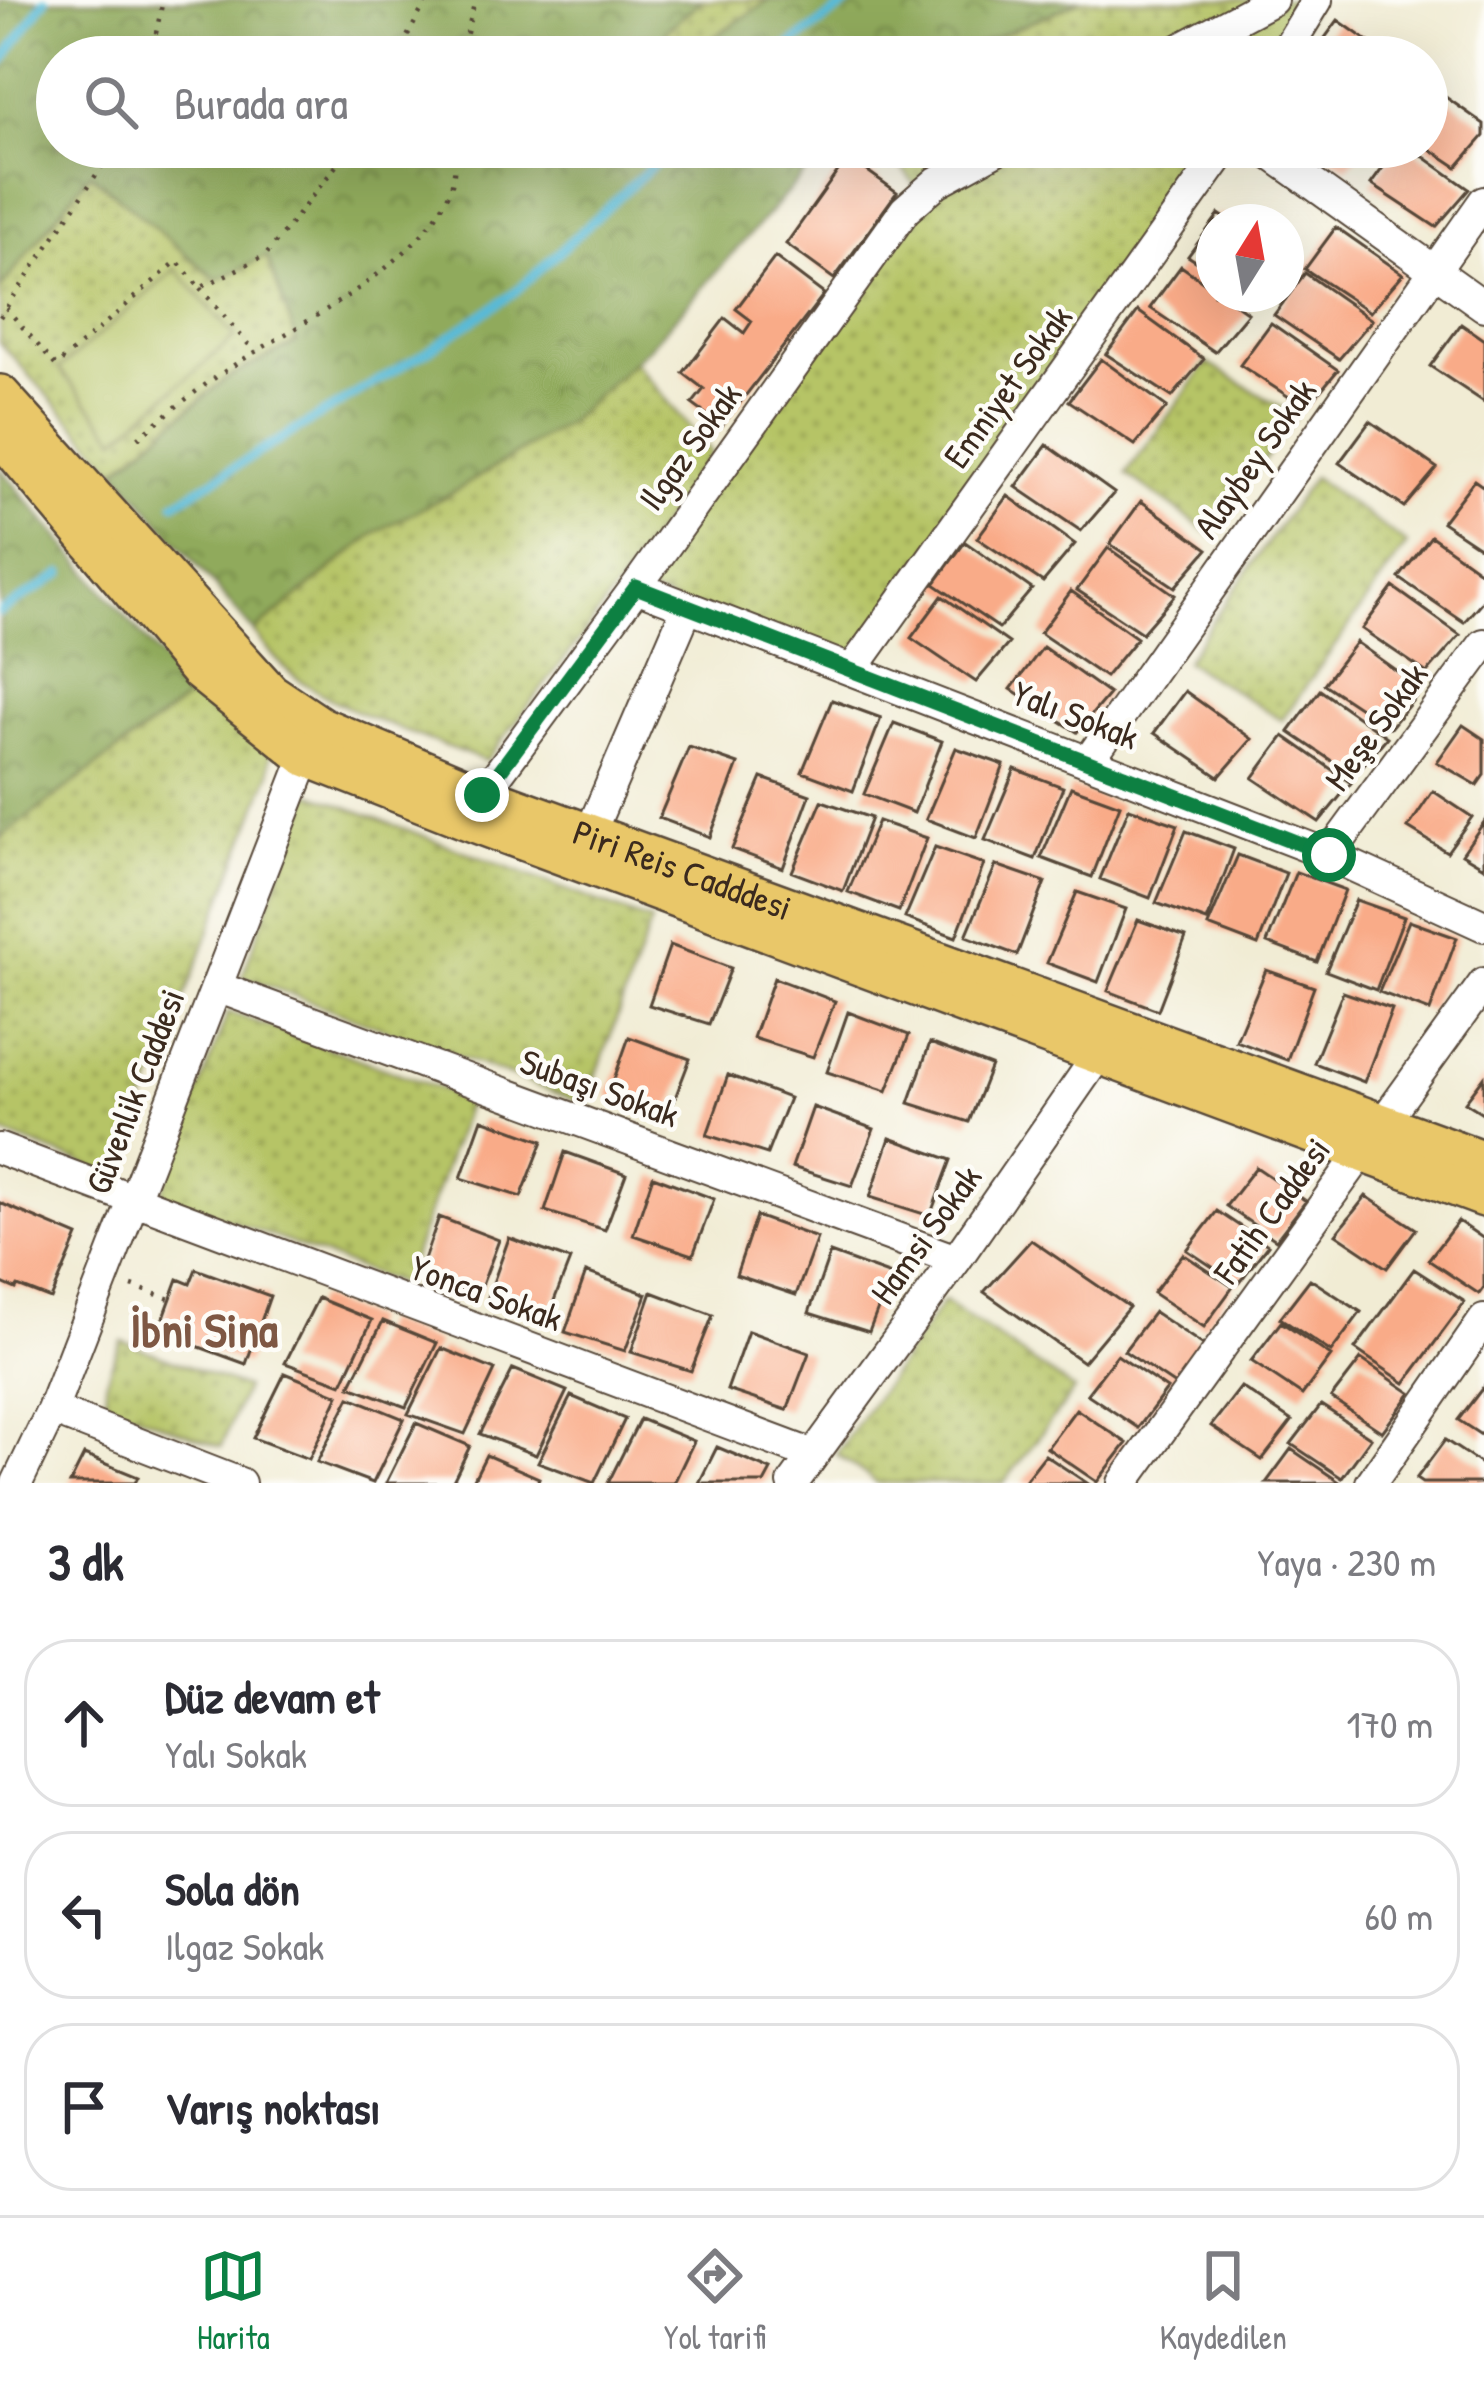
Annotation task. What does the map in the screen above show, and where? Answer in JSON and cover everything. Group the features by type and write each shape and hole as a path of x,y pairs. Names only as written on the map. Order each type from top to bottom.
{"main road":[{"name":"Piri Reis Cadddesi","path":"0,395 314,741"},
{"name":"Piri Reis Cadddesi","path":"0,434 200,671 314,741 474,807 1108,1041 1373,1136 1484,1161"},
{"name":"Piri Reis Cadddesi","path":"474,807 590,833 1108,1041"},
{"name":"Piri Reis Cadddesi","path":"1373,1136 1484,1197"}],"street":[{"path":"1204,36 1272,0"},
{"path":"1295,36 1317,0"},
{"name":"Ilgaz Sokak","path":"474,807 905,210 937,182 962,168"},
{"name":"Emniyet Sokak","path":"852,670 1211,168"},
{"path":"1291,168 1484,306"},
{"name":"Alaybey Sokak","path":"1089,760 1484,201"},
{"name":"Yalı Sokak","path":"636,587 1329,855 1484,926"},
{"path":"590,833 687,608"},
{"name":"Meşe Sokak","path":"1329,855 1484,644"},
{"name":"Güvenlik Caddesi","path":"17,1483 52,1410 314,741"},
{"name":"Fatih Caddesi","path":"1124,1483 1484,983"},
{"name":"Subaşı Sokak","path":"218,987 956,1260"},
{"name":"Hamsi Sokak","path":"794,1483 1108,1041"},
{"name":"Yonca Sokak","path":"0,1149 813,1455"},
{"path":"1371,1483 1484,1320"},
{"path":"52,1410 240,1483"}],"path":[{"path":"155,36 163,0"},
{"path":"407,36 427,0"},
{"path":"466,36 475,0"},
{"path":"0,317 102,168"},
{"path":"200,288 266,255 334,168"},
{"path":"138,438 197,389 380,271 438,213 452,188 453,168"},
{"path":"7,308 56,366 177,261 256,352"},
{"path":"104,1276 170,1299"}],"green space":[{"path":"0,0 702,0 664,36 36,36 36,168 809,168 650,346 568,422 457,490 376,532 254,632 116,470 224,380 297,342 267,256 217,280 90,173 0,289"},
{"path":"702,0 769,0 716,36 664,36"},
{"path":"769,0 1082,0 998,36 716,36"},
{"path":"1082,0 1317,0 1295,36 998,36"},
{"path":"902,168 1211,168 852,670 636,587 921,193"},
{"path":"90,172 216,280 266,255 298,342 224,380 116,470 0,343 0,289"},
{"path":"176,269 235,337 117,438 59,369"},
{"path":"634,361 711,453 587,630 486,761 322,694 288,670 254,632 376,532 457,490 568,422"},
{"path":"1207,363 1296,416 1211,534 1126,474"},
{"path":"0,468 192,695 0,838"},
{"path":"1313,477 1407,544 1282,720 1185,661"},
{"path":"192,695 264,743 270,754 270,774 116,1176 0,1132 0,838"},
{"path":"310,793 651,922 586,1104 242,976"},
{"path":"228,1012 469,1099 403,1285 161,1195"},
{"path":"944,1301 1074,1390 1004,1483 878,1483 836,1454"},
{"path":"122,1341 245,1388 221,1447 108,1403 107,1380"}],"building":[{"path":"1338,20 1360,36 1326,36"},
{"path":"1448,99 1484,124 1484,136 1457,167 1448,161"},
{"path":"840,168 863,168 897,192 834,279 786,244"},
{"path":"1383,168 1440,168 1469,189 1436,227 1371,184"},
{"path":"1336,227 1403,274 1370,312 1305,269"},
{"path":"775,257 824,294 722,426 692,404 704,389 683,373 725,318 744,333 752,321 736,309"},
{"path":"1181,266 1196,276 1196,312 1248,313 1215,352 1150,308"},
{"path":"1304,274 1372,320 1339,359 1274,315 1304,312"},
{"path":"1138,311 1204,359 1172,397 1106,354"},
{"path":"1271,323 1338,370 1306,408 1240,365"},
{"path":"1461,324 1484,340 1484,402 1430,366"},
{"path":"1101,359 1167,407 1135,445 1069,401"},
{"path":"1370,421 1437,468 1404,507 1339,463"},
{"path":"1047,445 1114,493 1081,531 1016,487"},
{"path":"1474,480 1484,487 1484,550 1442,522"},
{"path":"1008,496 1075,544 1043,582 977,538"},
{"path":"1141,501 1208,549 1175,587 1110,544"},
{"path":"1431,536 1484,574 1484,599 1464,622 1399,578"},
{"path":"965,542 1032,589 999,628 934,584"},
{"path":"1108,548 1175,595 1142,633 1077,590"},
{"path":"1393,587 1460,635 1427,673 1362,629"},
{"path":"1071,591 1137,638 1105,677 1040,633"},
{"path":"942,596 1009,643 976,682 911,638"},
{"path":"1356,642 1422,689 1390,728 1324,684"},
{"path":"1043,647 1109,694 1077,732 1011,689"},
{"path":"1320,690 1387,737 1354,776 1289,732"},
{"path":"1185,691 1252,739 1219,777 1154,733"},
{"path":"832,700 881,718 853,791 802,772"},
{"path":"894,723 942,741 914,813 864,794"},
{"path":"1463,725 1484,739 1484,775 1477,785 1437,762"},
{"path":"1284,736 1351,783 1319,822 1253,778"},
{"path":"689,747 738,764 710,837 659,818"},
{"path":"956,748 1004,765 976,838 926,819"},
{"path":"1015,769 1063,787 1035,859 985,840"},
{"path":"762,778 810,795 783,868 732,849"},
{"path":"1071,787 1120,805 1092,877 1041,858"},
{"path":"1433,791 1472,817 1447,852 1408,828"},
{"path":"822,801 871,818 843,891 792,872"},
{"path":"1129,808 1178,825 1150,898 1100,879"},
{"path":"878,821 927,838 899,911 848,892"},
{"path":"1484,822 1484,867 1462,854"},
{"path":"1186,831 1234,849 1207,921 1156,903"},
{"path":"935,847 984,864 956,937 905,918"},
{"path":"1238,855 1286,873 1258,945 1208,926"},
{"path":"996,865 1045,882 1017,955 966,936"},
{"path":"1296,872 1345,890 1317,962 1267,943"},
{"path":"1077,892 1126,909 1098,982 1047,963"},
{"path":"1356,900 1404,917 1376,990 1326,971"},
{"path":"1138,920 1186,937 1158,1010 1108,991"},
{"path":"1409,921 1457,938 1430,1011 1379,992"},
{"path":"670,945 731,968 709,1024 649,1005"},
{"path":"1266,970 1314,987 1287,1060 1236,1041"},
{"path":"774,978 835,1001 813,1057 753,1038"},
{"path":"1343,992 1392,1009 1364,1082 1314,1063"},
{"path":"848,1012 909,1035 887,1091 827,1072"},
{"path":"629,1037 690,1059 668,1116 608,1096"},
{"path":"930,1043 991,1066 969,1122 909,1103"},
{"path":"728,1075 789,1098 767,1154 707,1135"},
{"path":"1484,1077 1484,1114 1465,1102"},
{"path":"813,1107 874,1129 852,1186 792,1167"},
{"path":"482,1119 543,1141 521,1197 461,1178"},
{"path":"890,1138 951,1160 930,1216 870,1197"},
{"path":"565,1152 626,1174 605,1230 545,1211"},
{"path":"1256,1167 1306,1201 1276,1240 1226,1206"},
{"path":"653,1176 714,1199 693,1255 633,1235"},
{"path":"1366,1196 1416,1229 1387,1268 1336,1234"},
{"path":"0,1203 78,1236 51,1299 0,1282"},
{"path":"1217,1211 1268,1245 1238,1284 1187,1250"},
{"path":"756,1216 817,1238 796,1295 736,1275"},
{"path":"439,1217 499,1240 478,1296 418,1277"},
{"path":"1458,1221 1484,1239 1484,1287 1479,1294 1428,1260"},
{"path":"509,1238 570,1260 548,1316 488,1297"},
{"path":"1031,1240 1129,1307 1083,1362 984,1292"},
{"path":"830,1253 891,1275 869,1332 809,1313"},
{"path":"1183,1254 1233,1287 1204,1327 1153,1293"},
{"path":"196,1269 270,1296 246,1364 169,1336 174,1321 164,1317 178,1279 190,1284"},
{"path":"1414,1269 1465,1302 1405,1383 1355,1349"},
{"path":"586,1272 647,1294 625,1351 565,1332"},
{"path":"1310,1279 1361,1312 1331,1352 1280,1318"},
{"path":"652,1292 713,1315 691,1371 631,1352"},
{"path":"318,1298 372,1320 342,1384 285,1363"},
{"path":"1154,1312 1205,1346 1175,1385 1124,1351"},
{"path":"383,1321 437,1343 406,1407 350,1386"},
{"path":"1281,1322 1331,1356 1302,1395 1251,1361"},
{"path":"748,1331 809,1353 787,1410 727,1390"},
{"path":"441,1348 495,1370 465,1434 408,1414"},
{"path":"1117,1355 1167,1389 1138,1428 1087,1394"},
{"path":"1361,1359 1411,1393 1382,1432 1331,1398"},
{"path":"513,1369 567,1391 536,1455 480,1434"},
{"path":"285,1373 339,1395 309,1459 253,1438"},
{"path":"1484,1386 1484,1437 1458,1420"},
{"path":"1241,1387 1292,1421 1262,1460 1211,1426"},
{"path":"571,1396 625,1419 594,1483 538,1462"},
{"path":"350,1397 404,1419 373,1483 317,1462"},
{"path":"1321,1405 1371,1438 1342,1478 1291,1444"},
{"path":"1076,1409 1127,1443 1097,1482 1047,1448"},
{"path":"640,1419 694,1441 674,1483 608,1483"},
{"path":"416,1423 470,1446 452,1483 386,1483"},
{"path":"1445,1440 1484,1466 1484,1483 1422,1483 1416,1479"},
{"path":"717,1447 771,1470 764,1483 699,1483"},
{"path":"1291,1449 1341,1483 1266,1483"},
{"path":"84,1455 138,1477 135,1483 70,1483"},
{"path":"486,1455 539,1478 537,1483 472,1483"},
{"path":"1045,1455 1087,1483 1023,1483"}],"waterway":[{"path":"0,65 45,0"},
{"path":"803,36 853,0"},
{"path":"175,503 429,350 514,293 650,168"},
{"path":"0,612 63,573"}],"district":[{"name":"İbni Sina","path":"204,1329"}],"route":[{"path":"482,795 636,587 1329,855"}]}
